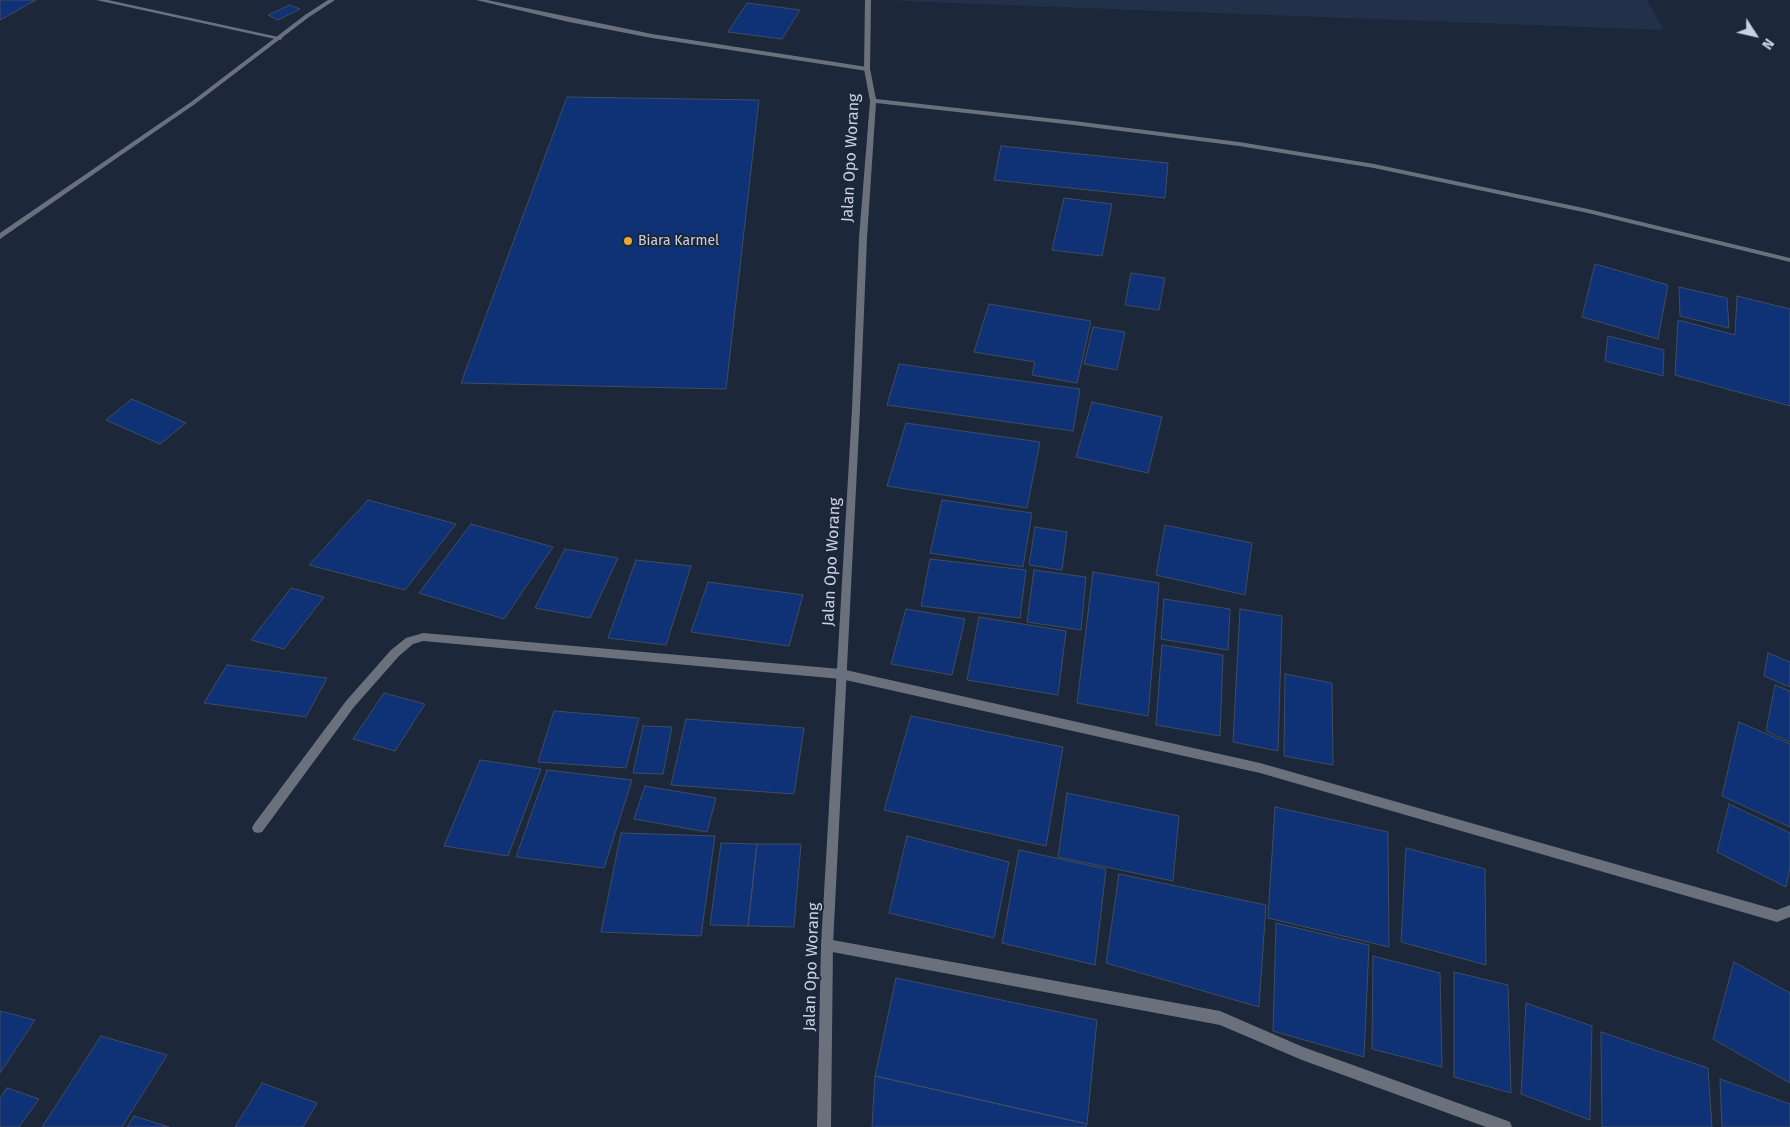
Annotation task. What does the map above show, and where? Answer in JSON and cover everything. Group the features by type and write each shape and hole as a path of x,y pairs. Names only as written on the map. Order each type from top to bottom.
{"street":[{"path":"99,0 280,38"},
{"path":"0,237 193,103 307,16 332,0"},
{"path":"479,0 652,36 867,69"},
{"name":"Jalan Opo Worang","path":"824,1127 827,945 856,409 862,238 872,102 867,69 868,0"},
{"path":"872,102 1084,124 1239,144 1374,166 1588,211 1790,260"},
{"path":"258,828 350,704 374,676 395,653 410,641 423,637 841,674 1260,768 1777,916 1790,911"},
{"path":"827,945 1220,1018 1302,1053 1505,1127"}],"shaded area":[{"path":"1647,0 1664,30 900,1"}],"building":[{"path":"0,0 36,0 0,20"},
{"path":"747,3 800,10 782,39 728,32"},
{"path":"290,5 300,9 278,20 268,15"},
{"name":"Biara Karmel","path":"567,97 759,100 726,389 461,383"},
{"path":"1001,146 1168,163 1165,198 994,180"},
{"path":"1064,198 1112,204 1102,256 1052,250"},
{"path":"1595,264 1668,285 1658,339 1582,317"},
{"path":"1131,273 1165,278 1159,310 1125,305"},
{"path":"1679,287 1727,298 1729,328 1680,316"},
{"path":"1737,296 1790,309 1790,406 1675,375 1678,320 1735,335"},
{"path":"989,304 1091,321 1077,383 1032,375 1035,362 974,352"},
{"path":"1093,327 1125,332 1117,370 1084,364"},
{"path":"1608,336 1664,350 1663,376 1605,361"},
{"path":"899,364 1080,389 1073,431 887,405"},
{"path":"132,399 186,423 160,444 106,420"},
{"path":"1092,402 1162,417 1148,473 1076,457"},
{"path":"906,423 1040,442 1027,508 887,486"},
{"path":"368,500 456,524 405,590 309,565"},
{"path":"942,500 1032,513 1023,567 930,553"},
{"path":"471,524 553,547 504,619 419,593"},
{"path":"1165,525 1252,543 1245,595 1156,575"},
{"path":"1035,527 1067,532 1062,570 1029,565"},
{"path":"565,549 618,558 590,618 535,608"},
{"path":"930,559 1026,570 1020,618 921,606"},
{"path":"636,560 691,566 666,645 608,638"},
{"path":"1034,570 1086,577 1081,630 1027,622"},
{"path":"1093,572 1159,583 1148,716 1077,703"},
{"path":"708,582 803,595 789,646 691,632"},
{"path":"291,588 324,597 284,649 251,640"},
{"path":"1164,599 1230,609 1228,650 1161,639"},
{"path":"906,609 965,619 952,675 891,664"},
{"path":"1240,609 1282,616 1278,751 1233,742"},
{"path":"979,617 1066,631 1058,695 967,680"},
{"path":"1162,645 1223,655 1220,736 1156,725"},
{"path":"1768,653 1790,662 1790,687 1764,676"},
{"path":"227,665 327,678 306,717 204,703"},
{"path":"1285,674 1332,683 1333,765 1284,756"},
{"path":"1775,685 1790,691 1790,742 1766,731"},
{"path":"384,693 425,704 395,751 353,739"},
{"path":"554,711 639,718 626,768 538,762"},
{"path":"911,716 1063,747 1046,846 884,810"},
{"path":"686,719 804,728 794,794 671,785"},
{"path":"1739,722 1790,744 1790,827 1722,796"},
{"path":"643,726 672,727 663,774 633,773"},
{"path":"480,760 541,769 508,856 444,846"},
{"path":"547,770 632,780 604,868 516,857"},
{"path":"645,786 716,798 707,832 634,819"},
{"path":"1067,793 1179,816 1173,881 1058,857"},
{"path":"1729,804 1790,833 1790,868 1786,887 1717,852"},
{"path":"1275,807 1388,832 1389,947 1268,918"},
{"path":"621,833 715,836 701,936 601,932"},
{"path":"907,836 1009,862 994,938 889,913"},
{"path":"721,843 757,844 748,926 710,925"},
{"path":"757,844 801,844 794,927 748,926"},
{"path":"1406,848 1485,869 1486,965 1401,942"},
{"path":"1019,850 1106,869 1095,965 1002,943"},
{"path":"1119,874 1266,905 1259,1007 1106,963"},
{"path":"1276,923 1369,945 1364,1057 1273,1031"},
{"path":"1373,956 1440,973 1442,1067 1372,1049"},
{"path":"1734,962 1790,993 1790,1083 1713,1039"},
{"path":"1454,972 1508,985 1511,1093 1454,1077"},
{"path":"896,978 1097,1020 1087,1124 875,1076"},
{"path":"1526,1003 1592,1026 1590,1120 1521,1094"},
{"path":"0,1011 35,1020 0,1073"},
{"path":"1601,1032 1708,1068 1712,1127 1602,1127"},
{"path":"101,1036 167,1055 122,1127 42,1127"},
{"path":"875,1076 1087,1124 1086,1127 872,1127"},
{"path":"1720,1079 1790,1104 1790,1127 1722,1127"},
{"path":"262,1083 317,1103 303,1127 235,1127"},
{"path":"7,1088 39,1099 19,1127 0,1127 0,1098"},
{"path":"134,1116 169,1127 127,1127"}],"place":[{"name":"Biara Karmel","path":"628,241"}]}
